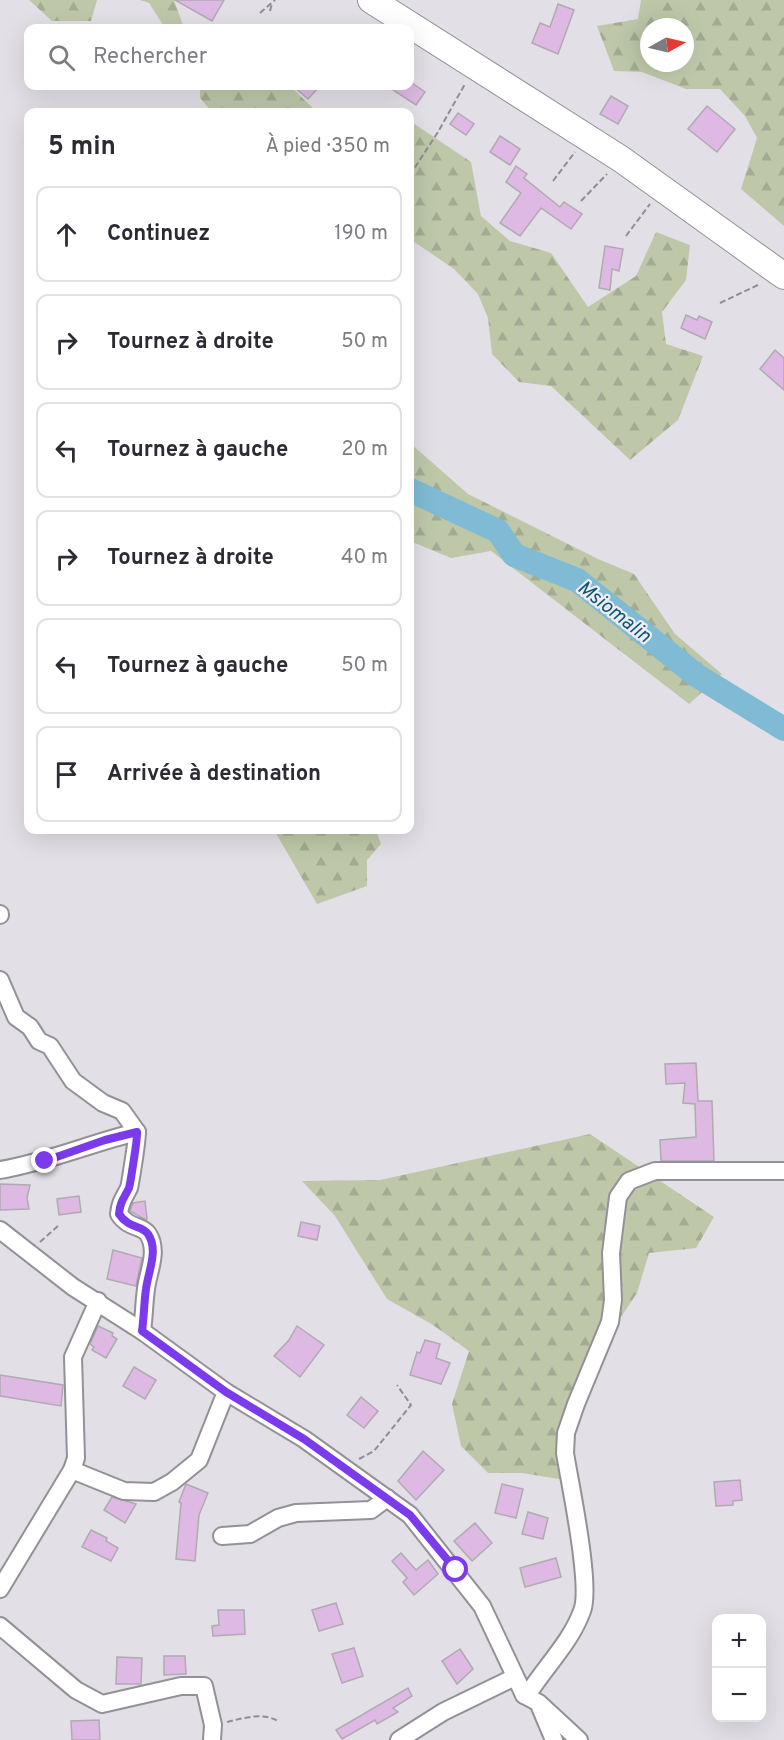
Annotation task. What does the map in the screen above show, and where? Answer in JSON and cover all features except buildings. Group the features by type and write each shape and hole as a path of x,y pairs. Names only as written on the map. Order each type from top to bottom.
{"main road":[{"path":"371,0 409,24"},
{"path":"414,27 621,159 780,272"}],"street":[{"path":"0,980 16,1017 30,1027 39,1041 50,1046 73,1081 103,1102 122,1111 137,1132 132,1176 129,1188 121,1198 119,1214 125,1224 145,1230 150,1236 153,1263 146,1286 142,1331"},
{"path":"0,1170 45,1161 105,1140 137,1132"},
{"path":"524,1695 532,1688 575,1627 583,1609 585,1584 565,1453 566,1433 610,1322 613,1300 611,1253 618,1197 629,1181 655,1171 784,1171"},
{"path":"0,1230 22,1244 73,1287 142,1331 226,1392 348,1470 410,1515 482,1606 495,1630 513,1678 524,1695 539,1703 579,1740"},
{"path":"0,1589 72,1470 76,1458 77,1429 72,1357 98,1301"},
{"path":"72,1470 124,1491 154,1492 172,1482 199,1460 226,1392"},
{"path":"222,1536 250,1534 278,1518 296,1513 371,1510 387,1498"},
{"path":"0,1626 76,1690 102,1704 181,1686 204,1686 212,1732"},
{"path":"399,1740 443,1712 513,1678"},
{"path":"539,1703 554,1740"}],"path":[{"path":"260,13 275,0"},
{"path":"270,11 272,3"},
{"path":"414,169 476,66"},
{"path":"553,181 586,137"},
{"path":"581,201 621,159"},
{"path":"626,236 663,188"},
{"path":"720,303 770,280 780,272"},
{"path":"22,1244 39,1243 58,1226"},
{"path":"348,1470 358,1460 374,1451 411,1405 397,1385"},
{"path":"212,1732 257,1716 270,1716 278,1721"}],"green space":[{"path":"29,0 97,0 91,21 52,21"},
{"path":"140,0 174,0 183,24 162,24 149,3"},
{"path":"641,0 784,0 784,226 741,189 757,138 745,116 720,89 686,89 642,72 694,72 694,18 640,18 640,72 614,71 597,26 638,19"},
{"path":"200,90 294,90 313,108 209,108 200,98"},
{"path":"414,124 471,162 481,216 510,241 551,253 588,307 636,276 656,232 690,245 686,280 662,312 666,344 703,356 678,420 630,460 551,386 519,382 492,354 488,318 478,294 454,269 414,242"},
{"path":"414,447 468,494 598,559 634,574 675,634 722,674 689,704 491,551 451,558 414,543"},
{"path":"276,834 377,834 381,844 367,860 367,886 317,904"},
{"path":"590,1134 714,1217 696,1248 649,1253 637,1293 591,1362 573,1444 577,1482 522,1473 488,1473 461,1446 452,1404 469,1351 433,1325 387,1299 335,1216 302,1181 380,1180"}],"waterway":[{"name":"Msiomalin","path":"414,492 498,531 514,555 577,580 696,675 784,729"}],"route":[{"path":"45,1161 105,1140 137,1132 132,1176 129,1188 121,1198 119,1214 125,1224 145,1230 150,1236 153,1263 146,1286 142,1331 226,1392 304,1439 410,1515 456,1570"}]}
